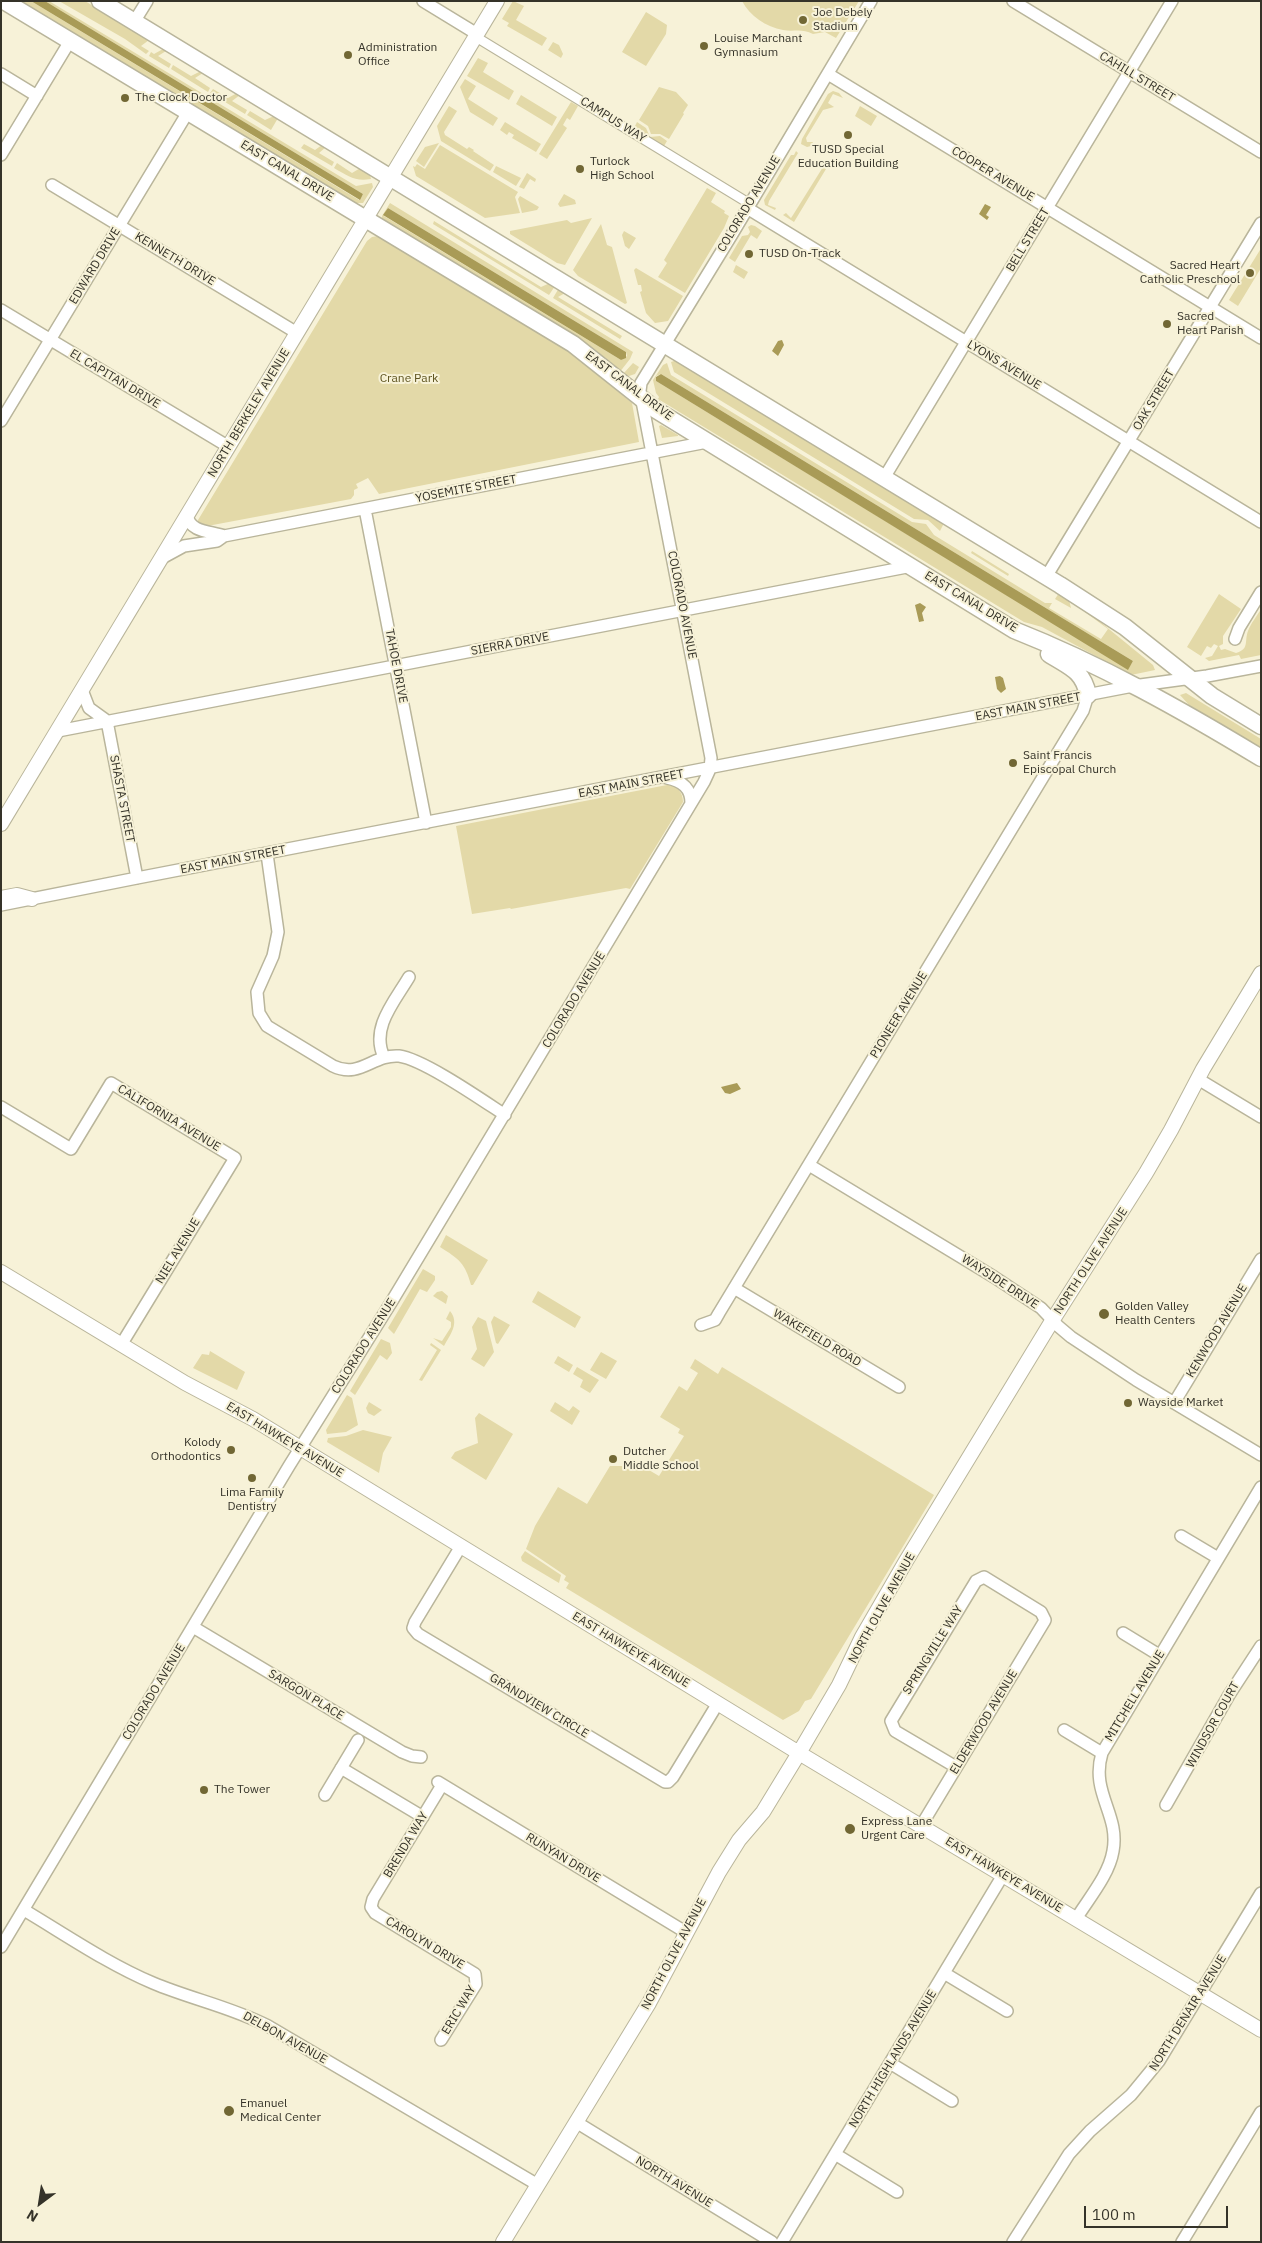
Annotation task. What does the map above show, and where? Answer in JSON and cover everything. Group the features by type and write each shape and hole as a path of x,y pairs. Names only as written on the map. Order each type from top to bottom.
{"main road":[{"name":"EAST CANAL DRIVE","path":"4,1 581,350 656,410 1014,630 1051,644 1134,686 1261,758"},
{"path":"100,1 392,177 1046,577 1125,627 1212,696 1261,726"},
{"path":"1014,630 1080,674 1088,695"}],"street":[{"path":"134,22 147,1"},
{"name":"CAMPUS WAY","path":"424,1 748,206"},
{"name":"NORTH BERKELEY AVENUE","path":"1,824 497,1"},
{"name":"COLORADO AVENUE","path":"1,1947 504,1115 710,769 711,758 642,399 641,381 871,1"},
{"name":"CAHILL STREET","path":"1013,1 1261,152"},
{"name":"BELL STREET","path":"884,478 1172,1"},
{"path":"1,155 70,41"},
{"path":"1,74 37,96"},
{"name":"COOPER AVENUE","path":"828,74 1261,338"},
{"name":"EDWARD DRIVE","path":"1,421 188,112"},
{"name":"KENNETH DRIVE","path":"52,185 297,333"},
{"name":"LYONS AVENUE","path":"748,206 1261,522"},
{"name":"OAK STREET","path":"1046,577 1261,223"},
{"name":"EL CAPITAN DRIVE","path":"1,310 229,447"},
{"name":"YOSEMITE STREET","path":"161,559 184,546 210,542 224,536 708,442"},
{"name":"TAHOE DRIVE","path":"364,509 426,823"},
{"name":"YOSEMITE STREET","path":"187,516 190,523 196,528 224,536"},
{"name":"SIERRA DRIVE","path":"58,731 912,566"},
{"path":"1235,639 1261,592"},
{"name":"EAST MAIN STREET","path":"1,906 137,878 1134,686 1191,679 1261,666"},
{"path":"82,690 89,708 107,721"},
{"name":"PIONEER AVENUE","path":"701,1325 715,1320 1083,712 1088,695"},
{"name":"SHASTA STREET","path":"107,721 137,878"},
{"path":"663,778 677,780 685,785 690,792 691,803"},
{"path":"267,854 278,932 273,956 257,992 257,1006 262,1020 271,1028 338,1069 356,1070 384,1057 400,1056 419,1062 504,1115"},
{"path":"1,898 17,895 32,899"},
{"name":"NORTH OLIVE AVENUE","path":"503,2242 649,2003 718,1872 739,1840 763,1812 799,1753 839,1685 862,1637 906,1561 1052,1321 1146,1173 1198,1079 1261,973"},
{"path":"384,1057 380,1040 382,1023 410,978"},
{"path":"1198,1079 1261,1117"},
{"name":"CALIFORNIA AVENUE","path":"1,1107 71,1149 111,1083 234,1158"},
{"name":"NIEL AVENUE","path":"121,1345 234,1158"},
{"name":"WAYSIDE DRIVE","path":"809,1165 994,1276 1038,1306 1071,1337 1261,1456"},
{"name":"KENWOOD AVENUE","path":"1174,1403 1261,1259"},
{"name":"EAST HAWKEYE AVENUE","path":"1,1272 191,1387 248,1416 799,1753 1261,2030"},
{"name":"WAKEFIELD ROAD","path":"734,1288 899,1387"},
{"name":"MITCHELL AVENUE","path":"1076,1919 1105,1872 1113,1851 1113,1828 1103,1799 1098,1775 1102,1753 1261,1487"},
{"path":"1182,1536 1218,1558"},
{"name":"GRANDVIEW CIRCLE","path":"461,1546 415,1622 413,1628 418,1634 665,1782 673,1778 718,1703"},
{"name":"ELDERWOOD AVENUE","path":"921,1826 1044,1622 1045,1617 1034,1607 987,1578 980,1578"},
{"name":"SPRINGVILLE WAY","path":"956,1767 895,1730 891,1725 892,1717 976,1581 980,1578"},
{"name":"SARGON PLACE","path":"193,1627 402,1752 412,1756 422,1756"},
{"path":"1123,1633 1159,1655"},
{"name":"WINDSOR COURT","path":"1166,1805 1229,1695 1261,1646"},
{"path":"1064,1730 1102,1753"},
{"path":"325,1796 358,1740"},
{"path":"341,1768 423,1817"},
{"name":"RUNYAN DRIVE","path":"440,1784 687,1933"},
{"name":"BRENDA WAY","path":"371,1907 373,1899 423,1817 440,1784"},
{"name":"NORTH HIGHLANDS AVENUE","path":"782,2242 1003,1875"},
{"name":"NORTH DENAIR AVENUE","path":"1013,2242 1063,2162 1081,2140 1124,2102 1146,2079 1165,2052 1261,1893"},
{"name":"CAROLYN DRIVE","path":"371,1907 376,1913 472,1972 477,1980"},
{"name":"DELBON AVENUE","path":"24,1910 138,1977 181,1994 237,2012 268,2026 538,2185"},
{"path":"944,1973 1007,2011"},
{"name":"ERIC WAY","path":"442,2040 477,1980"},
{"path":"890,2064 952,2101"},
{"path":"1182,2242 1261,2112"},
{"name":"NORTH AVENUE","path":"576,2122 772,2242"},
{"path":"835,2154 897,2192"}],"green space":[{"path":"18,1 31,1 359,200 363,194 45,1 49,1 356,186 372,183 373,187 363,203 354,203"},
{"path":"59,1 85,1 149,40 141,46 149,51 146,54 125,39"},
{"path":"513,1 524,6 516,20 547,38 542,46 507,26 509,23 502,19"},
{"name":"Joe Debely Stadium","path":"742,1 859,1 836,38 825,32 813,34 805,31 783,30 771,26 754,16"},
{"path":"646,12 667,25 666,34 646,66 622,52"},
{"path":"553,42 559,45 563,54 561,58 548,50"},
{"path":"163,49 166,51 158,56 171,64 169,68 149,56 151,52 154,54"},
{"path":"478,58 488,63 483,72 514,91 509,100 467,76"},
{"path":"173,65 191,76 201,71 203,73 195,78 210,88 208,92 171,69"},
{"path":"465,79 476,86 468,99 498,118 493,126 470,112 460,87"},
{"path":"659,87 676,92 688,105 669,139 660,134 651,134 648,126 639,120"},
{"path":"213,89 228,98 237,93 240,95 232,101 247,110 245,114 210,93"},
{"path":"833,91 839,93 843,98 833,94 828,103 834,107 823,110 806,138 807,142 813,142 811,146 807,147 801,144 828,94"},
{"path":"521,95 557,117 552,126 516,104"},
{"path":"571,102 578,106 570,120 567,118 563,125 567,128 547,159 539,154"},
{"path":"449,106 457,111 444,132 445,135 467,149 469,147 474,150 494,165 490,171 441,141 437,126"},
{"path":"860,106 877,116 871,126 855,116"},
{"path":"250,111 265,120 274,116 278,118 271,130 247,115"},
{"path":"505,122 541,144 536,152 512,138 514,135 509,132 507,135 500,130"},
{"path":"637,122 646,128 650,137 660,136 667,141 664,146 634,128"},
{"path":"439,143 424,167 416,161 425,147"},
{"path":"304,144 315,150 322,145 326,147 319,153 334,162 332,166 301,148"},
{"path":"440,145 518,192 515,197 520,213 485,218 416,176 413,166 415,167 417,164 425,169"},
{"path":"796,151 798,153 769,201 768,205 776,208 775,210 765,205 764,200 791,155 794,155"},
{"path":"337,163 352,173 362,167 370,175 371,179 360,180 348,176 334,168"},
{"path":"496,166 521,178 516,186 493,172"},
{"path":"823,167 826,169 794,222 783,215 786,213 791,218"},
{"path":"527,173 536,179 535,182 530,179 524,189 519,187"},
{"path":"707,188 716,193 711,202 729,216 724,228 685,293 658,277 667,263 664,260"},
{"path":"564,194 575,200 576,204 560,207 558,204"},
{"path":"520,196 539,207 537,210 522,213 518,199"},
{"path":"390,203 633,352 630,359 619,373 382,220 382,216","holes":["388,208 626,352 627,356 621,360 384,216"]},
{"path":"592,218 565,265 557,263 510,234 510,231 567,220 571,223"},
{"path":"434,221 541,287 550,283 555,286 549,295 433,224"},
{"path":"601,224 607,245 612,247 627,303 625,304 578,276 573,270"},
{"path":"751,225 762,231 757,239 751,235 735,262 729,258 742,236 748,235 750,232 748,227"},
{"path":"624,231 636,238 629,249 625,246 622,235"},
{"name":"Crane Park","path":"378,236 574,355 632,403 639,442 379,494 368,478 356,484 358,488 354,490 354,495 351,499 202,527 197,524 367,241 372,237"},
{"path":"1260,250 1261,268 1238,306 1229,300"},
{"path":"736,265 748,272 744,279 733,272"},
{"path":"636,268 683,296 668,321 655,323 646,313 640,292 642,291 641,285 638,285 634,270"},
{"path":"559,288 565,293 558,297 622,336 620,339 553,298"},
{"path":"677,360 944,523 940,531 928,520 914,519 674,372 671,362"},
{"path":"633,363 639,367 635,374 629,376 623,374"},
{"path":"667,363 671,375 912,522 926,524 934,535 1045,603 1052,603 1049,608 1101,639 1108,629 1085,612 1088,612 1153,665 1155,670 1131,675 1042,627 1024,622 658,399 653,380 663,365","holes":["661,374 1133,661 1128,669 656,381 656,376"]},
{"path":"661,425 678,436 662,438 659,426"},
{"path":"972,551 1009,574 1008,576 971,553"},
{"path":"1059,593 1069,600 1071,608 1055,599"},
{"path":"1219,594 1241,609 1223,636 1223,644 1219,646 1221,650 1225,649 1236,653 1245,647 1249,628 1261,609 1261,655 1241,659 1239,655 1209,661 1205,658 1212,656 1218,646 1214,644 1211,648 1207,646 1201,656 1187,647"},
{"path":"1186,693 1261,739 1261,749 1189,705 1180,695"},
{"path":"667,785 674,786 679,790 683,802 630,889 626,888 511,909 472,914 456,826"},
{"path":"446,1235 488,1260 473,1285 471,1285 464,1266 440,1247"},
{"path":"423,1269 435,1276 435,1280 427,1292 420,1289 394,1334 388,1328"},
{"path":"442,1291 448,1296 446,1304 433,1296 437,1292"},
{"path":"538,1291 581,1317 575,1328 532,1302"},
{"path":"450,1311 453,1315 454,1324 444,1346 433,1338 442,1341 451,1327 451,1322 446,1319"},
{"path":"494,1316 510,1325 498,1344 496,1343 491,1322"},
{"path":"478,1317 486,1321 494,1352 484,1367 471,1359 477,1349 472,1327"},
{"path":"381,1339 390,1343 392,1353 387,1360 380,1355 355,1395 350,1391"},
{"path":"431,1343 441,1350 422,1381 419,1380 437,1350 430,1345"},
{"path":"210,1351 245,1372 237,1390 193,1368 202,1354 209,1355"},
{"path":"601,1352 617,1361 606,1379 590,1370"},
{"path":"558,1356 573,1365 569,1372 554,1363"},
{"path":"695,1359 718,1374 722,1367 934,1495 811,1699 805,1701 799,1711 783,1720 566,1588 569,1583 564,1580 566,1576 526,1549 535,1526 558,1487 587,1504 610,1466 622,1466 632,1460 659,1476 684,1436 678,1433 680,1429 660,1417 679,1386 687,1391 698,1373 690,1368"},
{"path":"577,1367 599,1380 590,1393 580,1387 583,1380 573,1374"},
{"path":"347,1395 352,1398 358,1425 346,1432 327,1434 326,1430"},
{"path":"369,1402 382,1410 374,1416 368,1413 366,1408"},
{"path":"555,1402 569,1411 573,1406 580,1411 572,1425 550,1411"},
{"path":"479,1413 513,1434 486,1480 451,1458 455,1452 478,1443 475,1418"},
{"path":"363,1430 392,1437 383,1453 379,1473 327,1442 328,1438 346,1436"},
{"path":"525,1551 561,1575 559,1583 522,1561 521,1557"}],"shaded area":[{"path":"31,1 45,1 363,194 360,200"},
{"path":"985,204 991,207 986,215 989,217 987,220 979,214"},
{"path":"388,208 626,352 626,358 621,360 383,215"},
{"path":"782,340 784,345 778,356 772,351 778,341"},
{"path":"661,374 1133,661 1128,670 656,381 656,377"},
{"path":"920,603 926,607 922,613 924,621 919,622 915,605"},
{"path":"1000,676 1003,678 1006,689 1001,693 997,689 995,677"},
{"path":"737,1083 741,1089 730,1094 725,1093 721,1087"}],"place":[{"name":"Joe Debely Stadium","path":"803,20"},
{"name":"Louise Marchant Gymnasium","path":"704,46"},
{"name":"Administration Office","path":"348,55"},
{"name":"The Clock Doctor","path":"125,98"},
{"name":"TUSD Special Education Building","path":"848,135"},
{"name":"Turlock High School","path":"580,169"},
{"name":"TUSD On-Track","path":"749,254"},
{"name":"Sacred Heart Catholic Preschool","path":"1250,273"},
{"name":"Sacred Heart Parish","path":"1167,324"},
{"name":"Saint Francis Episcopal Church","path":"1013,763"},
{"name":"Golden Valley Health Centers","path":"1104,1314"},
{"name":"Wayside Market","path":"1128,1403"},
{"name":"Kolody Orthodontics","path":"231,1450"},
{"name":"Dutcher Middle School","path":"613,1459"},
{"name":"Lima Family Dentistry","path":"252,1478"},
{"name":"The Tower","path":"204,1790"},
{"name":"Express Lane Urgent Care","path":"850,1829"},
{"name":"Emanuel Medical Center","path":"229,2111"}]}
